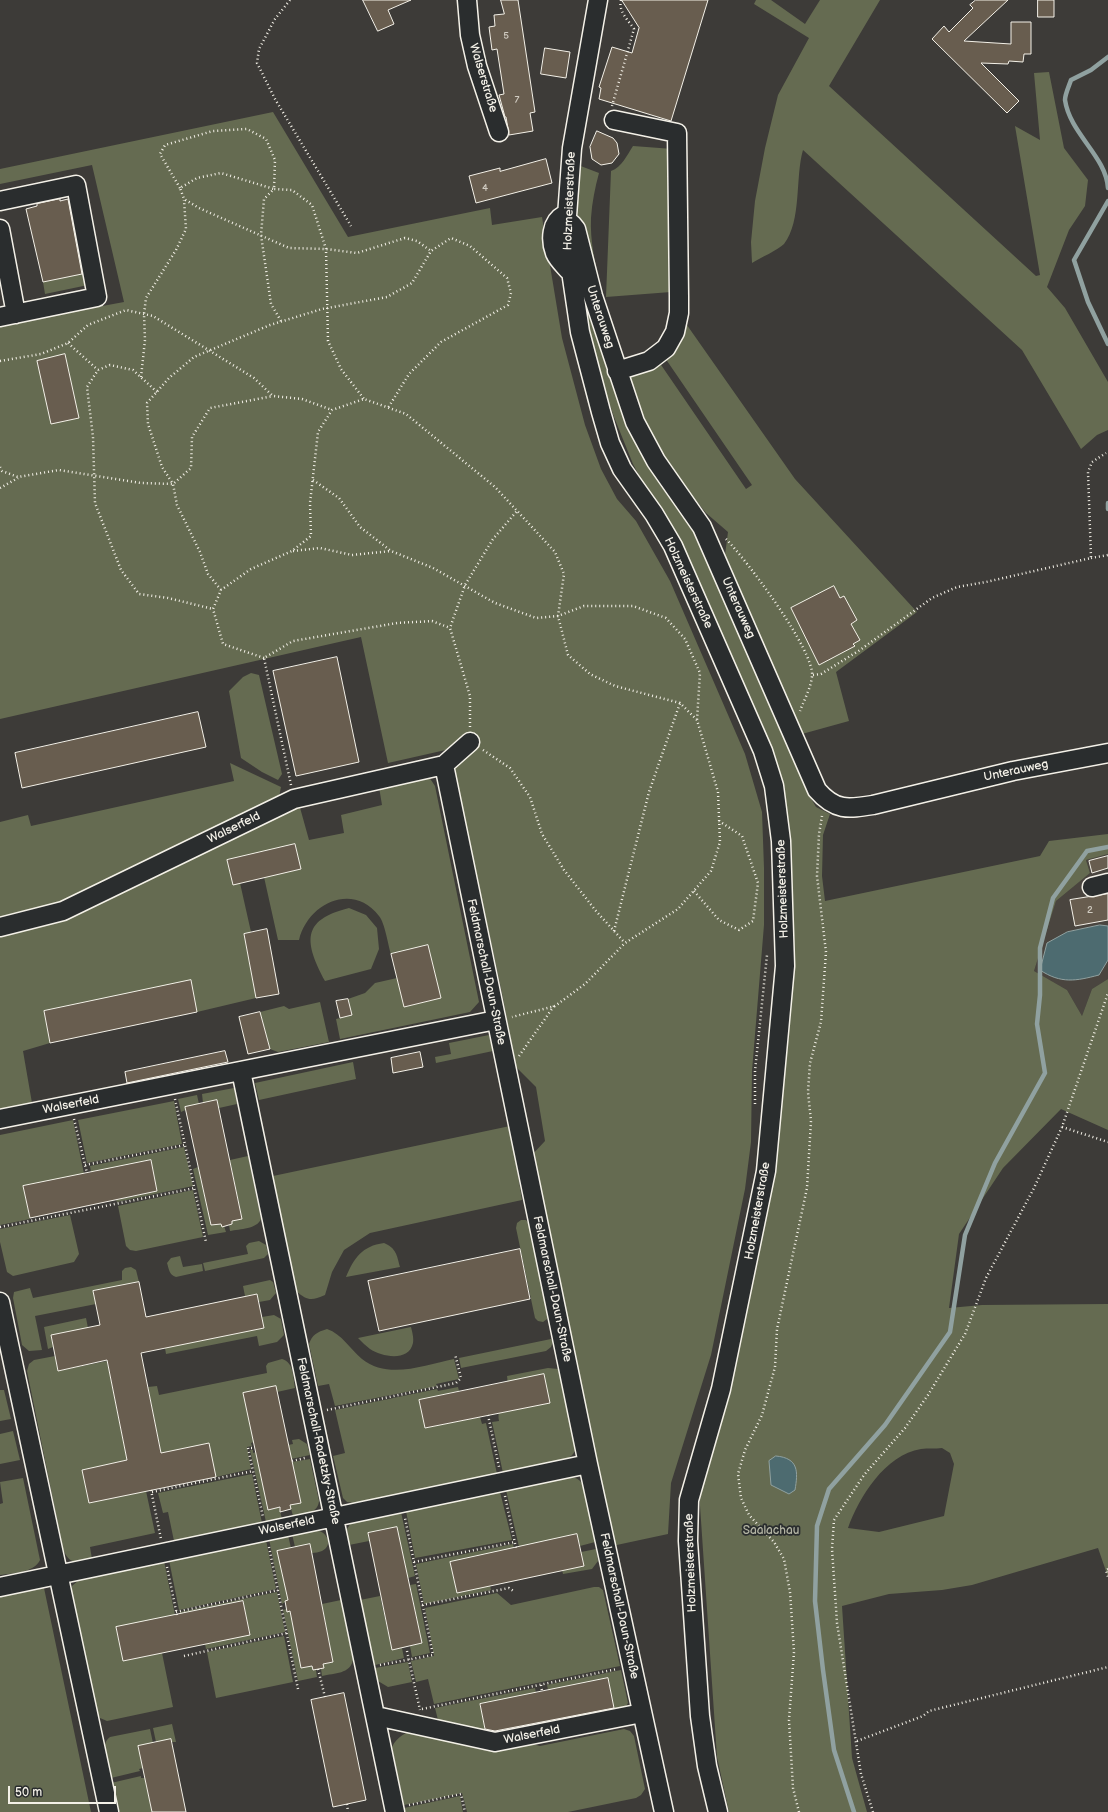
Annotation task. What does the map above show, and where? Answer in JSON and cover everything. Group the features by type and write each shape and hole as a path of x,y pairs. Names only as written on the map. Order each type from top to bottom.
{"street":[{"name":"Walserstraße","path":"467,0 470,35 477,66 499,132"},
{"name":"Holzmeisterstraße","path":"598,0 572,148 567,216 564,215 559,218 554,227 553,234 556,254 571,273 580,332 610,443 622,469 654,514 673,546 763,751 774,786 782,841 785,966 766,1171 721,1389 690,1500 688,1541 700,1716 707,1766 718,1812"},
{"path":"614,120 677,133 679,313 675,332 666,348 649,360 618,371"},
{"path":"0,201 76,185 97,297 8,316 0,229"},
{"name":"Unterauweg","path":"567,216 576,228 592,296 629,406 644,440 656,461 702,527 817,790 825,800 840,807 855,808 874,805 1013,771 1108,753"},
{"name":"Walserfeld","path":"0,927 63,911 294,799 444,765 470,742"},
{"name":"Feldmarschall-Daun-Straße","path":"444,765 588,1464 664,1812"},
{"name":"Walserfeld","path":"0,1119 496,1020"},
{"name":"Feldmarschall-Radetzky-Straße","path":"241,1071 376,1716 394,1810"},
{"path":"0,1302 109,1812"},
{"name":"Walserfeld","path":"0,1587 588,1464"},
{"name":"Walserfeld","path":"376,1716 421,1718 495,1742 642,1713"}],"path":[{"path":"290,0 275,19 262,43 259,49 257,63 275,99 351,226"},
{"path":"614,120 612,103 634,29 623,14 620,0"},
{"path":"141,377 145,340 144,314 146,298 176,250 186,229 184,199 180,188 160,154 165,145 213,131 247,129 266,138 275,160 274,189 264,199 261,235 271,304 281,322"},
{"path":"180,188 197,178 221,173 274,189 292,190 312,205 326,249 328,341 341,369 364,399 406,414 495,486 555,552 564,574 558,616 568,655 590,674 615,686 680,703 697,720"},
{"path":"184,199 199,208 289,248 326,249 357,253 405,238 417,241 431,251"},
{"path":"221,590 208,574 200,552 177,505 173,484 162,467 148,424 147,403 170,378 194,357 281,322 328,308 387,297 412,283 431,251 451,238 470,246 507,278 511,293 508,305 442,342 409,374 388,408"},
{"path":"0,361 41,354 68,343 88,325 126,310 153,316 254,378 273,396"},
{"path":"68,343 98,370"},
{"path":"157,392 134,370 110,365 98,370 87,387 93,436 96,503 120,570 139,594 168,598 213,609"},
{"path":"0,488 18,477 59,470 141,483 173,484 191,468 192,438 210,408 273,396 302,399 332,410"},
{"path":"364,399 332,410 318,432 310,503 310,536 292,551 250,569 221,590 213,609 223,644 264,658 294,641 397,623 432,620 450,628"},
{"path":"1091,558 1088,472 1092,462 1106,453"},
{"path":"0,468 2,471 18,477"},
{"path":"313,480 338,498 360,527 391,552 433,568 466,585 495,603 536,618 558,616 584,606 633,606 666,618 685,639 700,674 697,720 718,792 720,842 712,871 678,909 625,943 585,984 555,1006 519,1057 508,1079"},
{"path":"517,511 493,539 466,585 450,628 470,696 470,742 510,768 530,797 542,834 564,870 625,943"},
{"path":"702,527 722,535 735,548 786,619 804,648 813,674 791,732"},
{"path":"292,551 320,548 352,555 391,552"},
{"path":"813,674 821,674 860,650 932,598 957,587 1108,555"},
{"path":"264,658 294,799"},
{"path":"614,931 649,792 680,703"},
{"path":"799,1812 793,1788 789,1720 794,1652 790,1592 784,1559 774,1542 749,1515 741,1498 738,1474 745,1450 762,1415 775,1366 777,1329 807,1188 811,1121 808,1092 810,1063 821,1022 826,952 817,876 818,834 825,800"},
{"path":"694,891 719,920 739,930 752,921 758,882 742,836 719,821"},
{"path":"755,1110 754,1071 768,952"},
{"path":"873,1812 861,1774 857,1741 837,1623 832,1549 834,1520 864,1475 906,1428 965,1334 986,1278 1034,1188 1062,1127 1108,993"},
{"path":"496,1020 555,1006"},
{"path":"172,1085 206,1242"},
{"path":"71,1105 86,1173"},
{"path":"1062,1127 1108,1142"},
{"path":"85,1165 186,1146"},
{"path":"0,1227 195,1188"},
{"path":"312,1413 456,1383 461,1378 455,1354"},
{"path":"252,1448 248,1448 298,1689"},
{"path":"152,1492 253,1471"},
{"path":"366,1668 432,1655 401,1502"},
{"path":"414,1562 515,1542"},
{"path":"1108,1569 1106,1570 1108,1577"},
{"path":"422,1605 509,1588 515,1592"},
{"path":"176,1612 278,1590"},
{"path":"184,1656 287,1633"},
{"path":"407,1651 421,1718 541,1685 632,1666"},
{"path":"857,1741 923,1716 929,1711 1108,1667"},
{"path":"318,1669 325,1697"},
{"path":"541,1685 542,1691"},
{"path":"394,1810 461,1794 465,1812"},
{"path":"347,1804 348,1812"}],"shaded area":[{"path":"1108,854 1108,979 1092,989 1082,1016 1067,990 1034,971 1056,901 1090,873 1086,860"}],"green space":[{"path":"756,0 771,0 805,24 820,0 880,0 829,86 1036,276 1040,275 1015,126 1040,140 1034,73 1049,72 1064,148 1088,180 1085,206 1069,230 1047,287 1065,308 1108,382 1108,430 1097,435 1081,449 1022,350 803,150 799,173 796,211 790,234 784,244 752,263 751,242 755,201 765,148 778,95 809,38 754,4"},
{"path":"273,112 348,237 490,208 492,225 542,217 562,338 585,425 601,469 617,499 636,521 670,581 745,754 762,812 764,925 752,1071 751,1142 745,1189 711,1355 671,1483 668,1534 612,1546 531,1156 545,1141 536,1087 516,1067 503,998 450,749 388,763 361,637 0,719 0,325 124,302 92,165 0,184 0,169"},
{"path":"633,146 673,149 671,292 606,297 611,171 621,164"},
{"path":"578,165 599,173 592,206 591,235 597,271 624,358 618,360 580,227 576,206"},
{"path":"85,273 88,285 45,294 43,282"},
{"name":"Saalachau","path":"583,299 627,426 649,466 695,531 809,795 816,807 830,814 823,835 822,876 825,901 1040,856 1049,841 1108,834 1108,854 1086,860 1090,873 1056,901 1034,971 1067,990 1082,1016 1092,989 1108,979 1108,1130 1061,1109 1003,1168 959,1234 949,1308 982,1305 1108,1304 1108,1577 1098,1548 972,1585 942,1590 889,1594 842,1606 852,1758 867,1812 729,1812 717,1757 699,1491 774,1180 794,966 790,840 783,784 772,747 684,547 662,510 644,485 633,464 614,417 598,369","holes":["942,1448 950,1453 954,1464 944,1516 879,1532 848,1528 866,1491 885,1468 908,1453 921,1449"]},
{"path":"682,318 795,479 917,612 836,672 849,721 802,734 725,555 728,532 706,513 677,477 649,436 624,379 657,359 746,489 752,485 663,355"},
{"path":"251,673 259,675 282,774 278,780 262,772 241,758 229,691 243,677"},
{"path":"230,763 281,787 279,797 46,909 0,922 0,822 28,815 31,826 234,781"},
{"path":"429,777 435,786 479,1002 470,1012 340,1039 336,1019 352,1015 348,999 365,993 375,983 397,978 404,1007 441,998 428,945 391,954 381,919 368,906 357,900 345,899 333,901 321,907 304,927 299,940 278,940 264,877 301,869 295,844 227,860 233,884 240,883 251,932 244,934 256,998 197,1012 190,981 44,1011 50,1043 23,1051 32,1103 0,1109 0,936 45,925 299,804 309,840 344,833 341,815 382,805 379,787"},
{"path":"349,908 366,915 377,928 379,949 371,969 325,981 313,955 311,935 315,926 322,919 333,913"},
{"path":"320,1002 329,1042 278,1052 270,1049 260,1012 284,1006 289,1009"},
{"path":"489,1035 493,1051 436,1063 435,1057 451,1054 449,1043"},
{"path":"353,1062 356,1079 259,1100 255,1083"},
{"path":"234,1088 237,1104 219,1108 217,1100 203,1103 202,1094"},
{"path":"197,1095 199,1104 181,1112 178,1099"},
{"path":"174,1101 182,1144 87,1163 78,1120"},
{"path":"73,1120 84,1174 23,1186 30,1219 0,1225 0,1135"},
{"path":"510,1126 522,1200 370,1233 344,1250 332,1272 325,1295 310,1299 304,1297 296,1291 273,1176"},
{"path":"184,1147 193,1186 117,1202 116,1200 157,1191 151,1160 91,1172 90,1166"},
{"path":"248,1156 261,1219 252,1227 230,1231 229,1225 232,1224 232,1221 242,1218 230,1160"},
{"path":"198,1167 211,1225 221,1224 222,1227 224,1226 226,1232 208,1235 193,1169"},
{"path":"193,1190 203,1237 136,1251 130,1250 126,1246 118,1206"},
{"path":"70,1215 79,1254 74,1262 13,1276 7,1272 0,1242 0,1229"},
{"path":"521,1220 526,1220 529,1224 548,1315 547,1319 543,1322 538,1321 535,1318 516,1228 517,1223"},
{"path":"259,1241 266,1245 268,1254 264,1258 205,1271 203,1263 248,1254 246,1246 249,1243"},
{"path":"384,1243 394,1250 400,1267 346,1277 352,1264 364,1250"},
{"path":"180,1256 183,1267 202,1264 203,1271 176,1277 172,1275 167,1263 171,1258"},
{"path":"131,1267 136,1270 139,1282 93,1291 96,1304 35,1316 42,1350 29,1351 22,1345 13,1298 14,1292 30,1288 33,1298 122,1280 122,1271 125,1268"},
{"path":"270,1280 273,1282 276,1293 270,1300 259,1302 257,1294 245,1296 243,1286"},
{"path":"274,1315 281,1319 284,1335 277,1342 259,1346 257,1336 166,1354 165,1348 264,1328 262,1317"},
{"path":"86,1318 88,1328 51,1335 53,1347 48,1349 44,1327"},
{"path":"411,1327 413,1343 406,1353 401,1355 388,1356 375,1352 368,1348 358,1338"},
{"path":"327,1329 337,1334 362,1359 372,1365 383,1369 395,1370 419,1367 454,1359 459,1379 436,1384 437,1386 335,1406 329,1384 318,1386 309,1344 315,1334"},
{"path":"551,1339 553,1342 551,1347 546,1351 461,1368 459,1358"},
{"path":"55,1356 58,1371 107,1361 127,1460 83,1470 89,1503 146,1491 155,1533 90,1547 92,1559 78,1562 74,1562 68,1558 63,1549 27,1371 29,1364 34,1360"},
{"path":"282,1359 289,1363 291,1367 295,1388 277,1392 254,1442 251,1443 252,1446 247,1447 251,1469 216,1477 161,1453 148,1387 157,1386 159,1395 267,1373 266,1366 268,1363"},
{"path":"548,1368 558,1369 576,1448 572,1455 565,1460 503,1473 492,1422 499,1421 499,1409 507,1387 507,1376"},
{"path":"458,1387 459,1391 419,1400 425,1428 480,1417 482,1424 486,1423 497,1474 354,1503 347,1502 343,1498 333,1456 345,1453 335,1410 437,1389 438,1391"},
{"path":"0,1390 4,1390 11,1419 0,1421"},
{"path":"13,1431 20,1460 0,1464 0,1434"},
{"path":"299,1439 307,1444 310,1455 291,1459 288,1445 293,1444 292,1440"},
{"path":"250,1450 253,1450 253,1453 256,1452 268,1510 279,1507 282,1519 266,1522"},
{"path":"310,1459 319,1501 318,1505 316,1509 309,1513 293,1516 290,1505 301,1503 292,1462"},
{"path":"252,1474 262,1523 174,1541 168,1512 163,1513 158,1493"},
{"path":"570,1477 579,1480 584,1488 595,1542 580,1546 577,1534 519,1547 506,1490"},
{"path":"23,1478 40,1560 33,1568 28,1570 0,1575 0,1504 3,1503 0,1482"},
{"path":"500,1492 512,1540 415,1558 406,1511"},
{"path":"401,1512 415,1576 408,1578 397,1527 368,1533 369,1541 349,1545 347,1529 351,1523 357,1520"},
{"path":"315,1530 323,1533 328,1539 328,1545 326,1548 322,1551 312,1553 310,1544 295,1547 292,1534"},
{"path":"288,1535 291,1548 278,1551 288,1600 282,1604 269,1539"},
{"path":"266,1540 276,1589 179,1610 169,1560"},
{"path":"513,1544 514,1548 450,1562 457,1593 490,1585 491,1590 424,1604 416,1564"},
{"path":"596,1549 598,1561 592,1569 563,1574 562,1570 584,1566 581,1552"},
{"path":"164,1561 175,1615 116,1628 123,1661 162,1653 173,1707 107,1721 100,1718 97,1712 72,1586 80,1579"},
{"path":"416,1584 430,1653 412,1657 410,1646 422,1643 410,1585"},
{"path":"599,1587 603,1590 620,1666 434,1704 428,1679 416,1682 411,1661 434,1656 425,1608 497,1593 511,1605"},
{"path":"44,1588 91,1812 0,1812 0,1597"},
{"path":"277,1592 285,1632 206,1649 205,1644 250,1634 243,1601 180,1614 180,1612"},
{"path":"380,1596 392,1650 402,1648 404,1658 375,1665 360,1600"},
{"path":"341,1600 353,1660 349,1668 341,1672 322,1676 321,1669 324,1668 323,1664 333,1662 322,1604"},
{"path":"286,1609 287,1611 290,1611 301,1668 312,1666 313,1670 316,1670 317,1677 298,1681 283,1610"},
{"path":"284,1636 293,1682 216,1698 207,1652"},
{"path":"408,1662 412,1682 388,1687 378,1681 375,1668"},
{"path":"621,1670 628,1703 625,1708 578,1719 577,1715 608,1678 548,1690 547,1685"},
{"path":"535,1688 536,1693 480,1704 486,1733 528,1725 529,1730 491,1738 439,1724 435,1708"},
{"path":"172,1724 176,1742 156,1742 153,1728"},
{"path":"150,1729 153,1743 143,1768 139,1769 140,1771 111,1778 104,1751 106,1741 110,1737"},
{"path":"624,1729 630,1731 634,1736 645,1789 641,1795 636,1798 568,1812 467,1812 462,1793 404,1805 392,1747 400,1737 408,1732 422,1731 476,1748 500,1751 521,1745 540,1746"},
{"path":"141,1776 141,1778 145,1778 152,1812 118,1812 111,1783"},
{"path":"460,1796 463,1812 405,1812 404,1808"}],"water":[{"path":"1100,925 1108,926 1108,960 1099,975 1083,979 1069,980 1055,978 1040,970 1047,943 1067,932"},
{"path":"776,1456 784,1457 793,1463 795,1467 797,1477 795,1490 789,1494 771,1485 769,1461"}],"building":[{"path":"363,0 411,0 388,10 394,24 378,31"},
{"path":"501,0 518,0 535,112 530,113 533,131 509,135 506,117 499,95 504,94 497,49 492,50 489,27 495,26 494,15 504,14"},
{"path":"622,0 708,0 671,121 599,99 601,88 599,87 612,47 632,53 639,28"},
{"path":"976,0 1008,0 964,41 1011,44 1011,22 1031,22 1031,54 1024,54 1023,62 1009,61 1008,64 981,63 1019,101 1007,113 932,39 944,26 949,32 973,8 970,5"},
{"path":"1038,0 1054,0 1054,17 1038,17"},
{"path":"545,48 570,52 566,78 541,74"},
{"path":"597,131 613,138 617,143 619,154 612,163 601,165 592,159 590,147"},
{"path":"546,159 552,183 476,203 469,176 500,168 500,171"},
{"path":"60,199 60,201 68,199 82,274 43,282 26,209 37,206 37,204"},
{"path":"65,354 79,418 51,424 37,361"},
{"path":"834,586 840,598 844,596 857,620 851,624 860,640 853,644 855,646 819,665 791,608"},
{"path":"337,657 359,762 296,776 273,671"},
{"path":"198,712 206,747 22,788 15,753"},
{"path":"295,844 301,869 233,885 227,860"},
{"path":"1108,856 1108,868 1092,873 1089,861"},
{"path":"1108,894 1108,920 1075,926 1070,900"},
{"path":"267,929 279,994 256,998 244,934"},
{"path":"428,945 441,998 404,1007 391,954"},
{"path":"191,980 197,1012 50,1043 44,1011"},
{"path":"348,999 352,1015 340,1018 336,1001"},
{"path":"260,1012 270,1049 248,1054 239,1017"},
{"path":"225,1051 228,1062 127,1083 125,1072"},
{"path":"420,1052 423,1067 393,1073 391,1058"},
{"path":"217,1100 242,1219 232,1221 232,1224 222,1227 221,1224 211,1225 185,1107"},
{"path":"151,1160 157,1191 30,1218 23,1186"},
{"path":"520,1249 530,1299 379,1331 368,1281"},
{"path":"139,1282 146,1317 257,1294 264,1328 141,1353 161,1453 209,1443 216,1477 89,1503 82,1470 127,1460 107,1360 58,1371 51,1335 100,1325 93,1291"},
{"path":"544,1374 550,1403 425,1428 419,1400"},
{"path":"276,1386 301,1503 290,1505 291,1509 280,1512 280,1507 268,1510 243,1393"},
{"path":"397,1527 422,1643 392,1650 368,1533"},
{"path":"577,1534 584,1566 457,1593 450,1562"},
{"path":"310,1544 333,1662 323,1664 324,1668 313,1670 312,1666 301,1668 290,1611 287,1612 285,1601 288,1600 277,1551"},
{"path":"243,1601 250,1635 123,1661 116,1627"},
{"path":"608,1678 614,1708 495,1731 485,1729 480,1704"},
{"path":"344,1693 366,1800 333,1807 311,1700"},
{"path":"171,1739 186,1812 152,1812 138,1746"}],"waterway":[{"path":"1108,57 1091,70 1071,80 1065,100 1068,112 1074,124 1095,155 1106,176 1108,188"},
{"path":"1108,201 1074,260 1088,302 1108,344"},
{"path":"1108,503 1108,509"},
{"path":"854,1812 834,1750 823,1670 815,1601 817,1526 829,1489 885,1425 950,1332 965,1235 995,1163 1045,1073 1037,1024 1040,995 1040,948 1053,898 1087,851 1108,847"}]}
